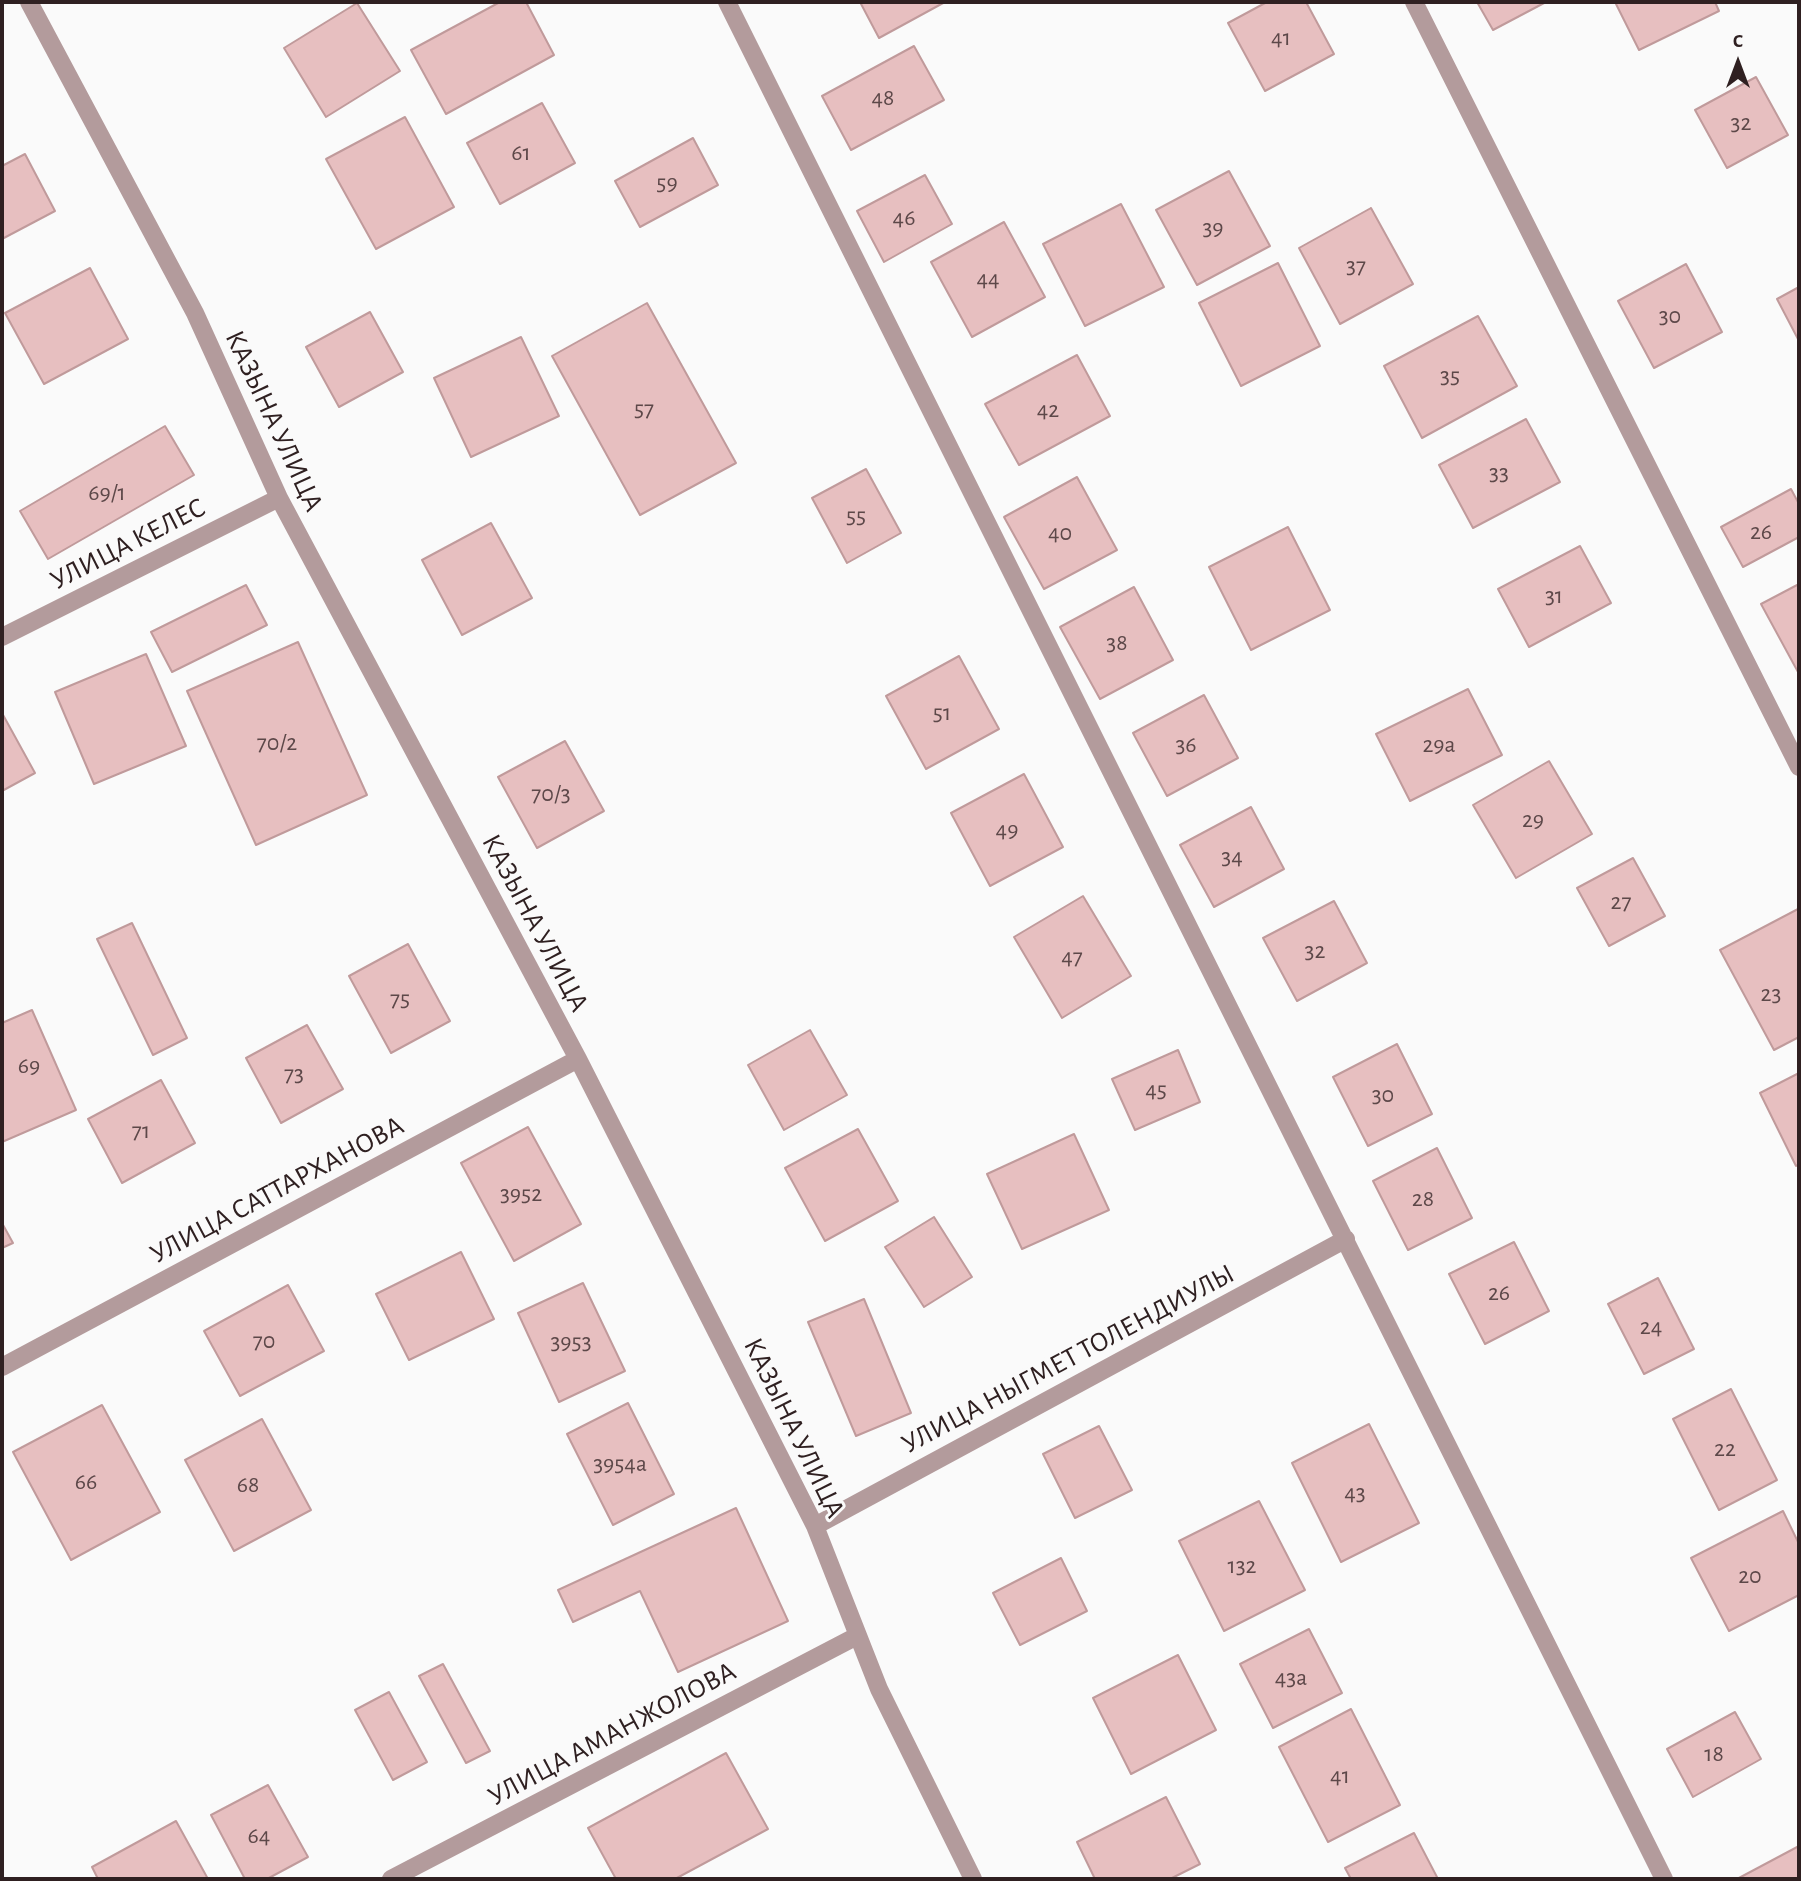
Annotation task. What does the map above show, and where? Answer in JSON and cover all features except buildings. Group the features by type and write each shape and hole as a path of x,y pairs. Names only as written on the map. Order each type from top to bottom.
{"street":[{"name":"КАЗЫНА УЛИЦА","path":"29,2 195,313 279,498 578,1059 815,1526 879,1689 973,1879"},
{"path":"727,2 1664,1879"},
{"path":"1414,2 1799,767"},
{"name":"УЛИЦА КЕЛЕС","path":"2,637 279,498"},
{"name":"УЛИЦА САТТАРХАНОВА","path":"2,1367 578,1059"},
{"name":"УЛИЦА НЫГМЕТ ТОЛЕНДИУЛЫ","path":"815,1526 1346,1239"},
{"name":"УЛИЦА АМАНЖОЛОВА","path":"391,1879 857,1636"}]}
